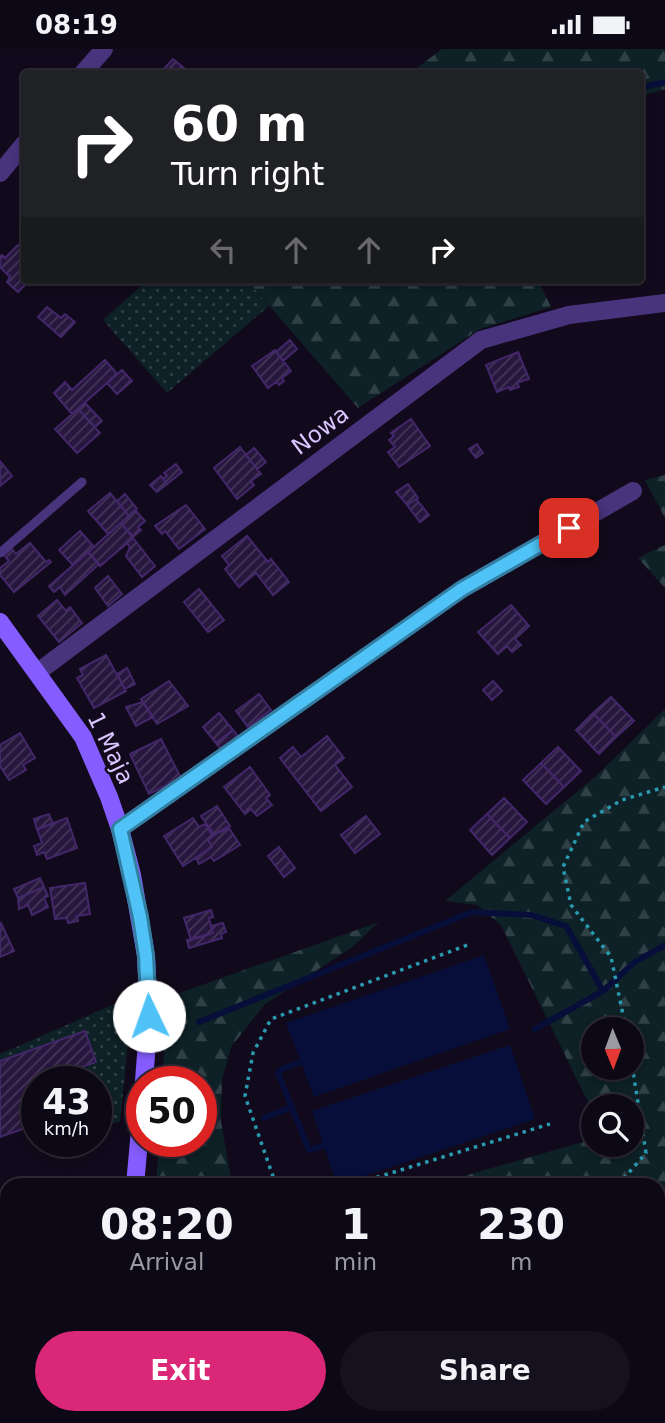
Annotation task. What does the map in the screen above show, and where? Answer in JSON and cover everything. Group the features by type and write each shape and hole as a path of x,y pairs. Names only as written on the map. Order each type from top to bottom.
{"main road":[{"name":"1 Maja","path":"0,622 83,737 120,829 136,896 146,956 149,1016 146,1066"},
{"path":"136,1178 138,1157"}],"street":[{"path":"86,70 104,49"},
{"path":"0,173 21,148"},
{"name":"Nowa","path":"38,672 481,340 569,315 665,303"},
{"path":"120,829 462,589 633,491"}],"lane":[{"path":"0,553 82,482"}],"path":[{"path":"624,1017 611,957 571,905 563,867 584,821 622,800 665,787"},
{"path":"274,1178 245,1096 253,1053 271,1019 470,944"},
{"path":"624,1178 646,1153 634,1080"},
{"path":"375,1178 550,1124"}],"green space":[{"path":"442,49 665,49 665,89 644,95 644,70 414,70"},
{"path":"144,284 250,284 269,306 167,393 103,320"},
{"path":"250,284 540,284 551,307 480,329 358,408"},
{"path":"665,475 665,518 645,480"},
{"path":"665,545 665,588 638,558"},
{"path":"665,709 665,1178 457,1178 581,1142 581,1157 644,1157 644,1094 584,1094 501,925 477,905 445,901 596,776"},
{"path":"379,922 351,948 265,1004 231,1047 222,1080 221,1121 231,1178 156,1178 158,1157 217,1157 217,1066 163,1066 168,997"},
{"path":"133,996 120,1122 112,1124 112,1066 86,1066 96,1062 85,1031 0,1060 0,1054"}],"shaded area":[{"path":"484,955 510,1029 314,1097 286,1023"},
{"path":"510,1045 535,1119 358,1178 335,1178 312,1111"}],"building":[{"path":"173,59 186,70 163,70"},
{"path":"18,245 21,248 21,284 26,284 18,292 7,282 10,277 0,267 0,257 2,255 5,258"},
{"path":"47,307 61,318 65,314 75,322 61,337 38,317"},
{"path":"290,340 297,349 283,361 276,352"},
{"path":"275,350 291,371 282,378 284,381 279,385 276,382 268,388 252,366"},
{"path":"518,352 529,379 517,383 519,387 510,390 509,387 497,392 486,365"},
{"path":"105,360 117,374 72,414 54,393 65,382 72,390"},
{"path":"122,370 132,381 117,394 107,383"},
{"path":"85,403 102,421 95,427 78,409"},
{"path":"78,409 100,433 77,453 55,429"},
{"path":"411,419 430,446 399,467 388,452 395,447 389,440 394,436 391,433"},
{"path":"477,444 483,453 476,458 469,449"},
{"path":"240,447 261,474 251,481 254,485 237,499 214,468"},
{"path":"254,448 266,462 257,469 246,455"},
{"path":"0,461 12,476 0,486"},
{"path":"176,464 182,472 167,484 163,479 167,476 164,473"},
{"path":"161,476 167,484 157,492 150,485"},
{"path":"408,484 418,498 407,505 396,492"},
{"path":"110,493 129,516 108,534 88,511"},
{"path":"125,494 137,509 129,516 117,501"},
{"path":"416,499 429,515 420,522 407,505"},
{"path":"186,505 205,529 179,549 165,531 162,534 155,526"},
{"path":"135,510 145,521 138,527 141,530 133,537 121,523"},
{"path":"121,523 133,538 100,566 88,552"},
{"path":"80,531 94,547 73,565 59,550"},
{"path":"247,536 268,562 271,559 289,582 273,595 256,573 239,587 225,569 229,565 222,556"},
{"path":"133,538 155,566 142,577 126,556 130,547 127,543"},
{"path":"30,543 46,562 51,562 14,592 0,575 0,568 9,561 4,555 12,549 16,554"},
{"path":"88,552 99,564 65,595 60,587 54,592 49,586"},
{"path":"108,576 122,594 108,606 95,588"},
{"path":"199,589 224,620 208,632 184,602"},
{"path":"57,600 66,611 70,607 82,623 59,642 38,616"},
{"path":"511,605 529,626 515,639 521,645 512,652 507,646 498,654 478,632"},
{"path":"106,655 126,691 94,708 77,678 83,675 80,669"},
{"path":"127,668 135,684 125,689 117,674"},
{"path":"169,681 188,706 157,724 141,699"},
{"path":"493,681 502,691 492,700 483,690"},
{"path":"259,694 271,710 248,727 236,711"},
{"path":"611,697 634,721 616,737 593,713"},
{"path":"143,702 153,717 136,726 126,707"},
{"path":"219,713 233,730 216,743 203,727"},
{"path":"593,713 616,737 599,754 576,730"},
{"path":"233,730 244,744 227,757 216,743"},
{"path":"20,733 35,758 23,765 26,770 9,780 0,766 0,745"},
{"path":"327,736 344,758 335,765 352,787 321,811 280,758 293,747 301,757"},
{"path":"161,739 181,778 149,794 130,754"},
{"path":"558,747 581,771 564,787 541,763"},
{"path":"541,763 564,787 546,804 523,780"},
{"path":"250,767 270,795 266,798 272,805 257,816 251,809 245,814 224,787"},
{"path":"504,798 527,822 510,838 487,814"},
{"path":"217,806 230,826 214,834 201,816"},
{"path":"49,814 53,824 37,829 34,819"},
{"path":"487,814 510,838 492,855 470,830"},
{"path":"366,816 380,834 355,853 341,835"},
{"path":"67,818 77,848 47,859 44,852 37,855 34,846 42,843 37,829"},
{"path":"193,818 199,827 205,824 213,836 208,840 212,847 183,866 164,836"},
{"path":"229,828 240,845 214,861 211,857 199,864 196,858 212,847 208,840"},
{"path":"279,847 295,868 284,877 268,856"},
{"path":"40,878 44,887 18,898 14,889"},
{"path":"85,883 90,914 77,916 78,921 68,923 67,918 55,919 50,888"},
{"path":"44,887 48,896 44,898 48,907 32,915 28,905 19,909 18,898"},
{"path":"211,910 213,917 209,918 213,933 191,940 184,918"},
{"path":"223,923 226,932 221,934 222,938 189,948 187,940 213,933 211,926"},
{"path":"0,924 14,951 0,957"},
{"path":"85,1031 96,1062 84,1066 21,1066 21,1130 0,1137 0,1061"}],"waterway":[{"path":"644,87 665,82"},
{"path":"199,1022 472,912 531,915 566,926 603,991"},
{"path":"535,1029 603,991 635,962 665,945"},
{"path":"301,1062 278,1073 309,1150 323,1146"},
{"path":"264,1118 292,1107"}],"route":[{"path":"149,1016 146,956 140,917 120,829 462,589 569,528"}]}
